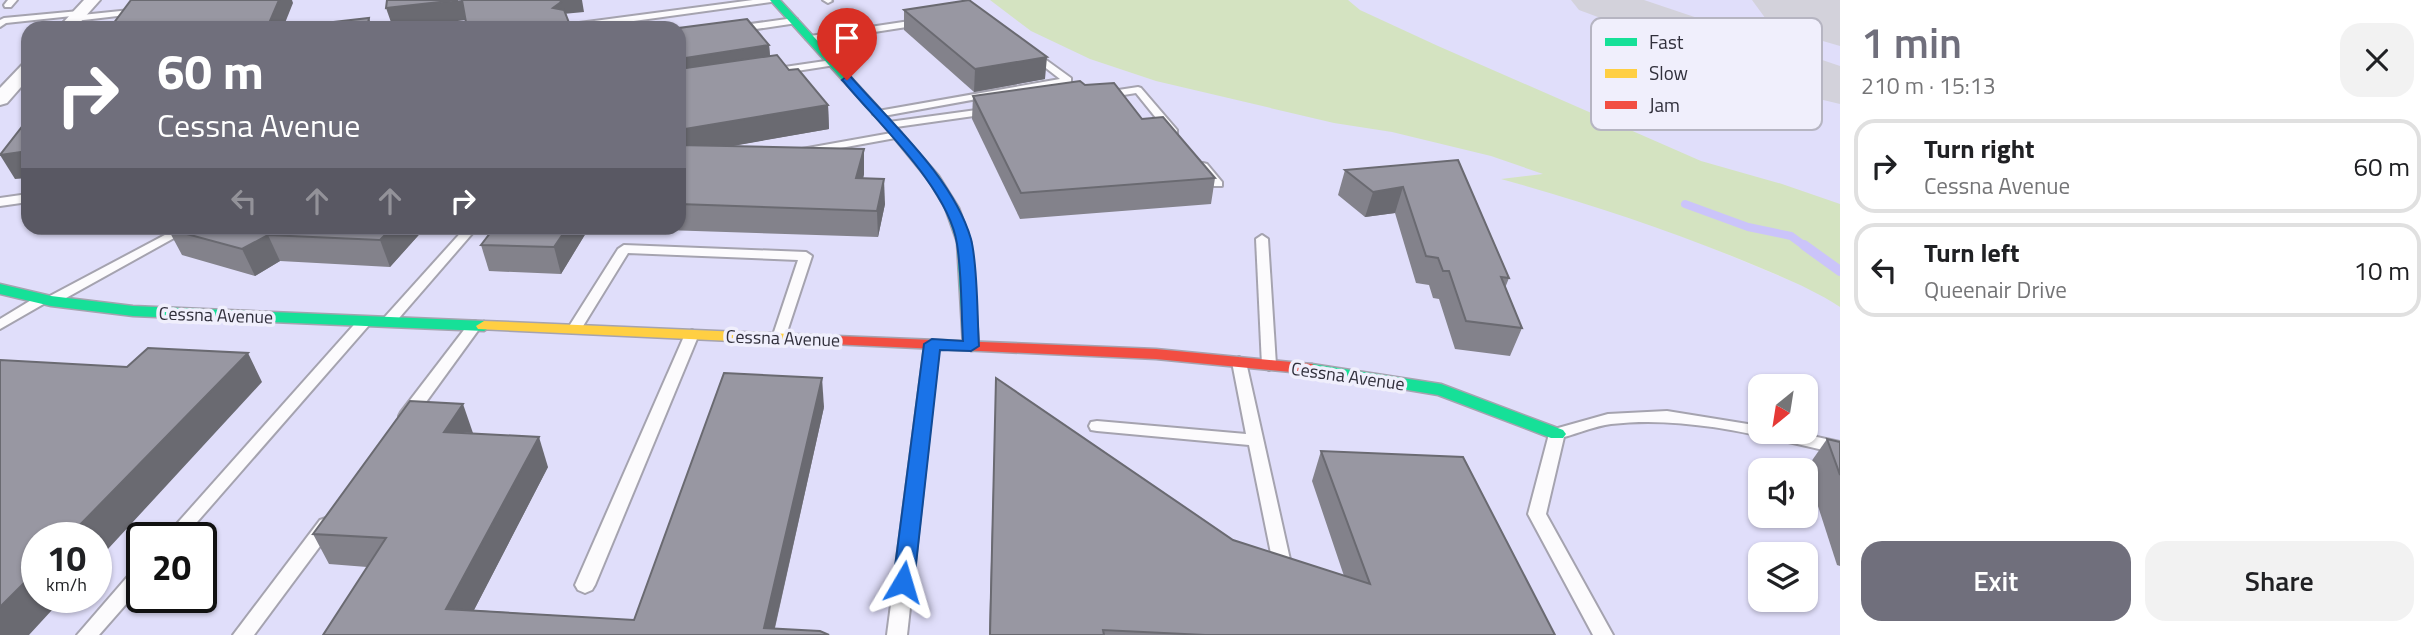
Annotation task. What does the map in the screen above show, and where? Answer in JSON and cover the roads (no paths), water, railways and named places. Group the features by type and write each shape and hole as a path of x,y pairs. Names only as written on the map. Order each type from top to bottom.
{"street":[{"path":"73,20 92,0"},
{"path":"773,0 888,125 933,179 952,208 964,242 971,346"},
{"path":"0,99 21,78"},
{"name":"Cessna Avenue","path":"0,289 47,300 134,311 1156,354 1325,370 1441,390 1557,434"}],"lane":[{"path":"617,21 773,0"},
{"path":"0,24 4,21 73,20 156,10"},
{"path":"810,39 939,19"},
{"path":"730,30 794,21"},
{"path":"784,155 888,125 1068,80 1023,47"},
{"path":"755,75 832,63"},
{"path":"1096,96 1138,90 1182,142"},
{"path":"888,125 999,110"},
{"path":"1191,153 1218,184"},
{"path":"0,202 21,199"},
{"path":"0,325 172,235"},
{"path":"388,322 465,235"},
{"path":"1262,239 1269,365"},
{"path":"575,328 624,249 806,256 779,338"},
{"path":"187,522 365,321"},
{"path":"401,425 475,325"},
{"path":"585,585 692,334"},
{"path":"897,635 932,344"},
{"path":"1239,362 1286,578"},
{"path":"1603,635 1538,514 1557,434 1608,419 1667,416 1748,429"},
{"path":"1097,426 1254,440"},
{"path":"1818,442 1840,447"},
{"path":"243,635 334,513"},
{"path":"87,635 126,591"}],"waterway":[{"path":"1685,204 1748,227 1791,236 1806,247"},
{"path":"1804,245 1840,271"}]}
